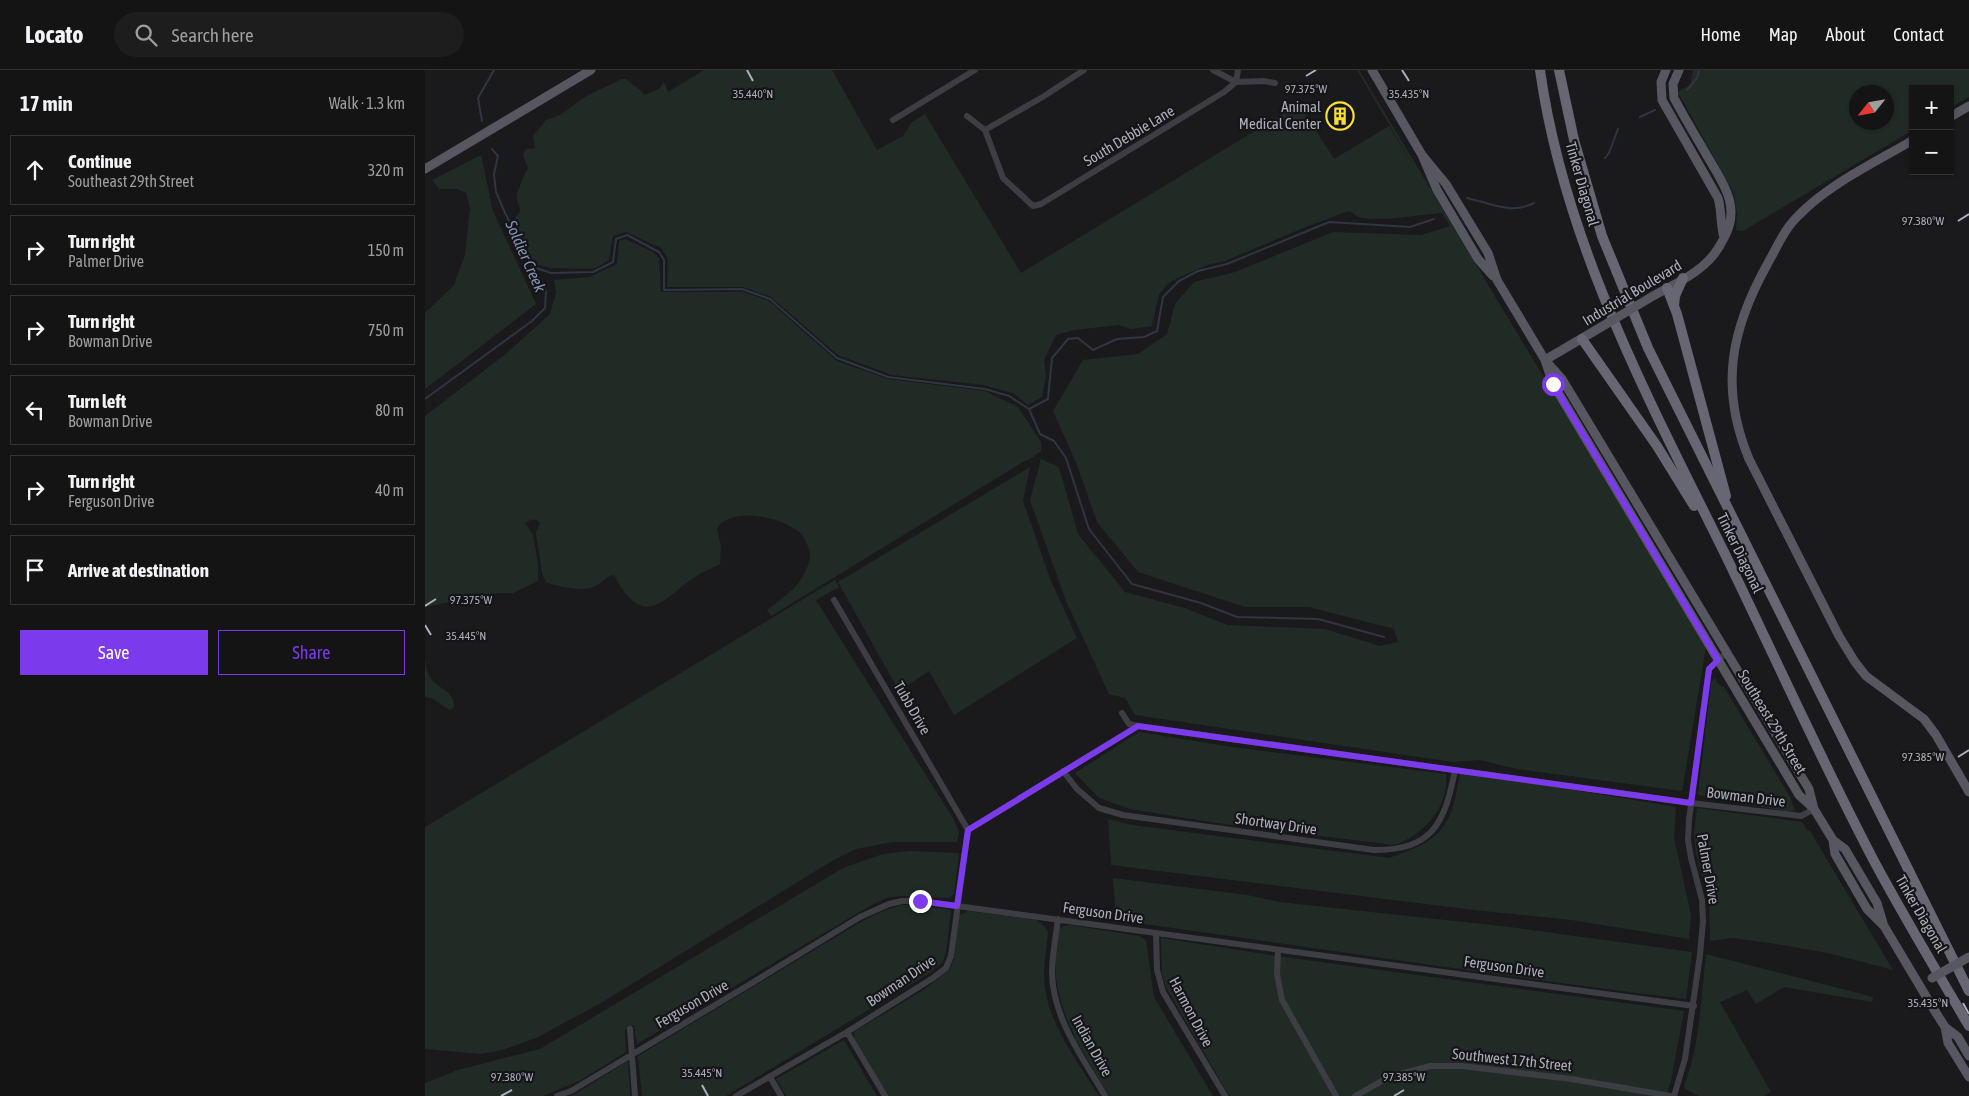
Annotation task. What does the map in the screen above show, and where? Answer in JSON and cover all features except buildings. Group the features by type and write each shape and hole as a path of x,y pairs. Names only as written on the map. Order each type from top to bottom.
{"highway":[{"name":"Tinker Diagonal","path":"1538,70 1569,198 1583,241 1653,409 1874,860 1906,920 1969,1026"},
{"name":"Tinker Diagonal","path":"1559,70 1581,167 1603,236 1647,348 1969,991"},
{"path":"1674,306 1675,296 1683,278"},
{"path":"1667,288 1674,306 1731,514"},
{"path":"1582,339 1657,446 1724,553"}],"main road":[{"path":"425,168 591,70"},
{"name":"Southeast 29th Street","path":"1372,70 1422,155 1437,190 1474,251 1497,280 1545,360 1562,379 1809,789 1814,809"},
{"path":"1666,70 1661,82 1662,100 1718,198 1724,238"},
{"name":"Industrial Boulevard","path":"1545,360 1667,288 1709,260 1718,250 1730,229 1732,219 1731,204 1725,186 1673,98 1673,84 1679,70"},
{"path":"1954,115 1969,106"},
{"path":"1909,142 1815,200 1798,216 1783,236 1763,271 1735,344 1732,380 1733,411 1740,437 1749,459 1839,636 1855,662 1866,676 1924,719 1936,735 1969,792"},
{"path":"1691,151 1701,145"},
{"name":"Southeast 29th Street","path":"1545,360 1553,384 1799,795 1814,809 1833,840 1845,849 1877,903 1884,926 1945,1027 1948,1043 1969,1078"},
{"path":"1920,986 1969,957"},
{"name":"Southeast 29th Street","path":"1945,1027 1958,1037 1969,1056"}],"street":[{"path":"893,120 975,70"},
{"path":"967,116 985,130 1041,98 1084,70"},
{"path":"1213,70 1236,82 1263,81 1275,84"},
{"path":"1236,82 1238,70"},
{"name":"South Debbie Lane","path":"985,130 1003,178 1033,206 1041,204 1224,92 1236,82"},
{"name":"Tubb Drive","path":"834,600 968,830"},
{"name":"Palmer Drive","path":"1673,1096 1685,1058 1703,921 1702,900 1688,840 1691,803 1709,669 1727,652"},
{"path":"1122,713 1129,724 1138,726"},
{"path":"968,830 1138,726"},
{"name":"Bowman Drive","path":"1138,726 1691,803 1801,816 1814,809"},
{"name":"Shortway Drive","path":"1063,771 1077,789 1099,808 1123,815 1374,850 1394,850 1413,845 1429,834 1441,820 1449,802 1455,770"},
{"name":"Bowman Drive","path":"736,1096 847,1032 946,968 951,956 968,830"},
{"name":"Ferguson Drive","path":"557,1096 571,1091 860,917 902,901 920,901 1057,919 1693,1006"},
{"name":"Indian Drive","path":"1057,919 1052,972 1059,1013 1070,1037 1105,1096"},
{"name":"Harmon Drive","path":"1156,933 1157,970 1163,992 1225,1096"},
{"path":"1278,950 1277,974 1282,1000 1336,1096"},
{"path":"630,1029 635,1096"},
{"path":"847,1032 885,1096"},
{"name":"Southwest 17th Street","path":"1355,1096 1389,1077 1430,1066 1462,1066 1571,1078 1673,1096"},
{"path":"770,1077 781,1096"}],"shaded area":[{"path":"704,70 832,70 877,150 903,136 912,122 925,114 1021,273 1299,104 1334,159 1389,126 1416,170 1357,70 1359,70 1706,647 1682,791 1517,769 1480,760 1453,762 1135,715 1125,698 1109,694 1066,601 1030,500 1041,459 1059,467 1078,534 1125,592 1185,608 1227,625 1325,629 1380,646 1398,642 1394,629 1309,607 1245,607 1138,572 1097,522 1077,465 1053,411 1083,360 1138,354 1167,334 1175,304 1194,282 1235,272 1333,232 1421,235 1450,226 1442,213 1372,219 1361,218 1349,211 1225,261 1207,265 1176,279 1169,283 1159,294 1152,326 1131,329 1119,325 1074,330 1056,335 1044,360 1046,376 1042,397 1028,405 1013,393 984,385 892,375 838,355 771,297 743,287 667,287 668,259 661,248 626,232 613,236 609,260 596,268 551,268 534,264 513,222 520,211 517,195 528,168 523,155 527,149 535,148 533,136 546,120 560,115 586,96 622,79 626,79 644,95 659,89 664,82 668,92"},
{"path":"1693,70 1969,70 1969,97 1954,106 1954,85 1909,85 1909,132 1743,231 1736,230 1737,213 1734,194 1678,92 1690,85"},
{"path":"481,155 493,211 536,304 425,389 425,313 454,285 465,255 470,208 466,193 457,189 439,189 432,180"},
{"path":"625,239 653,252 659,258 661,292 743,292 769,301 837,361 888,379 985,391 1018,407 1041,442 1041,451 771,616 767,610 789,593 802,578 807,568 810,552 803,536 796,530 773,519 746,515 724,521 717,529 721,546 720,564 696,576 667,599 651,606 635,603 623,591 614,575 586,589 557,586 546,582 542,573 536,533 540,523 533,520 525,523 533,535 538,563 538,581 513,593 464,597 461,600 425,607 425,416 507,353 550,314 556,292 554,280 589,277 617,264 619,241"},
{"path":"1030,467 1023,501 1051,581 1077,638 954,715 929,671 899,691 838,582"},
{"path":"835,580 839,587 816,600 954,820 959,832 957,842 892,842 856,849 832,861 601,1003 536,1038 502,1050 481,1054 425,1049 425,827"},
{"path":"425,658 431,679 452,698 454,707 450,710 435,700 425,697"},
{"path":"1715,678 1719,685 1724,687 1790,797 1795,810 1790,812 1698,795 1711,683"},
{"path":"1139,732 1232,747 1446,774 1446,786 1439,808 1432,818 1415,834 1394,845 1224,824 1130,809 1099,798 1075,773"},
{"path":"1460,771 1676,807 1674,837 1691,915 1689,939 1572,920 1474,910 1111,865 1108,819 1132,825 1389,858 1422,845 1442,829 1453,806"},
{"path":"1697,808 1802,822 1807,830 1810,831 1893,970 1828,953 1776,944 1733,938 1710,941 1709,901 1696,853 1694,833"},
{"path":"910,851 959,853 954,894 950,898 901,896 886,898 637,1044 634,1025 625,1030 626,1052 581,1080 543,1096 425,1096 425,1083 458,1070 540,1049 843,868 883,854"},
{"path":"1113,878 1247,895 1279,902 1510,927 1692,952 1686,999 1472,971 1116,920"},
{"path":"901,905 951,910 943,962 931,972 726,1096 642,1096 638,1056 859,923"},
{"path":"968,911 1036,920 1045,927 1048,932 1044,974 1045,991 1049,1007 1071,1053 1099,1096 888,1096 854,1038 854,1032 925,989 950,969 954,959 958,921 960,915"},
{"path":"1070,925 1139,936 1146,940 1154,997 1213,1096 1109,1096 1085,1056 1071,1028 1060,999 1056,970 1058,930 1063,926"},
{"path":"1161,938 1284,957 1684,1011 1671,1081 1666,1096 1229,1096 1166,987 1162,975"},
{"path":"1706,954 1873,997 1872,1002 1784,987 1756,1004 1747,990 1720,1002 1771,1092 1764,1096 1699,1096 1685,1089 1684,1086 1697,1038"},
{"path":"844,1040 877,1096 786,1096 776,1079"},
{"path":"628,1061 630,1096 570,1096 575,1094"}],"waterway":[{"name":"Soldier Creek","path":"482,121 478,98 494,70"},
{"path":"1687,90 1697,78 1699,70"},
{"path":"1640,117 1655,110"},
{"path":"1605,158 1609,153 1618,129"},
{"name":"Soldier Creek","path":"425,399 532,321 545,308 546,291 496,192 494,174 498,156 492,149"},
{"path":"1467,198 1509,208 1517,208 1534,203"},
{"path":"1029,409 1048,399 1052,358 1068,339 1078,338 1093,350 1117,339 1144,337 1157,331 1163,297 1179,281 1198,271 1227,264 1329,222 1410,227 1434,219"},
{"path":"533,267 551,273 593,272 613,262 616,239 627,235 659,252 664,260 664,290 742,289 770,299 837,358 888,377 985,389 1009,396 1029,409 1040,434 1054,441 1066,458 1089,529 1132,584 1201,603 1237,617 1318,619 1384,637"}],"place":[{"name":"Animal Medical Center","path":"1340,116"}],"route":[{"path":"920,901 957,906 968,830 1138,726 1691,803 1709,669 1718,660 1553,384"}]}
